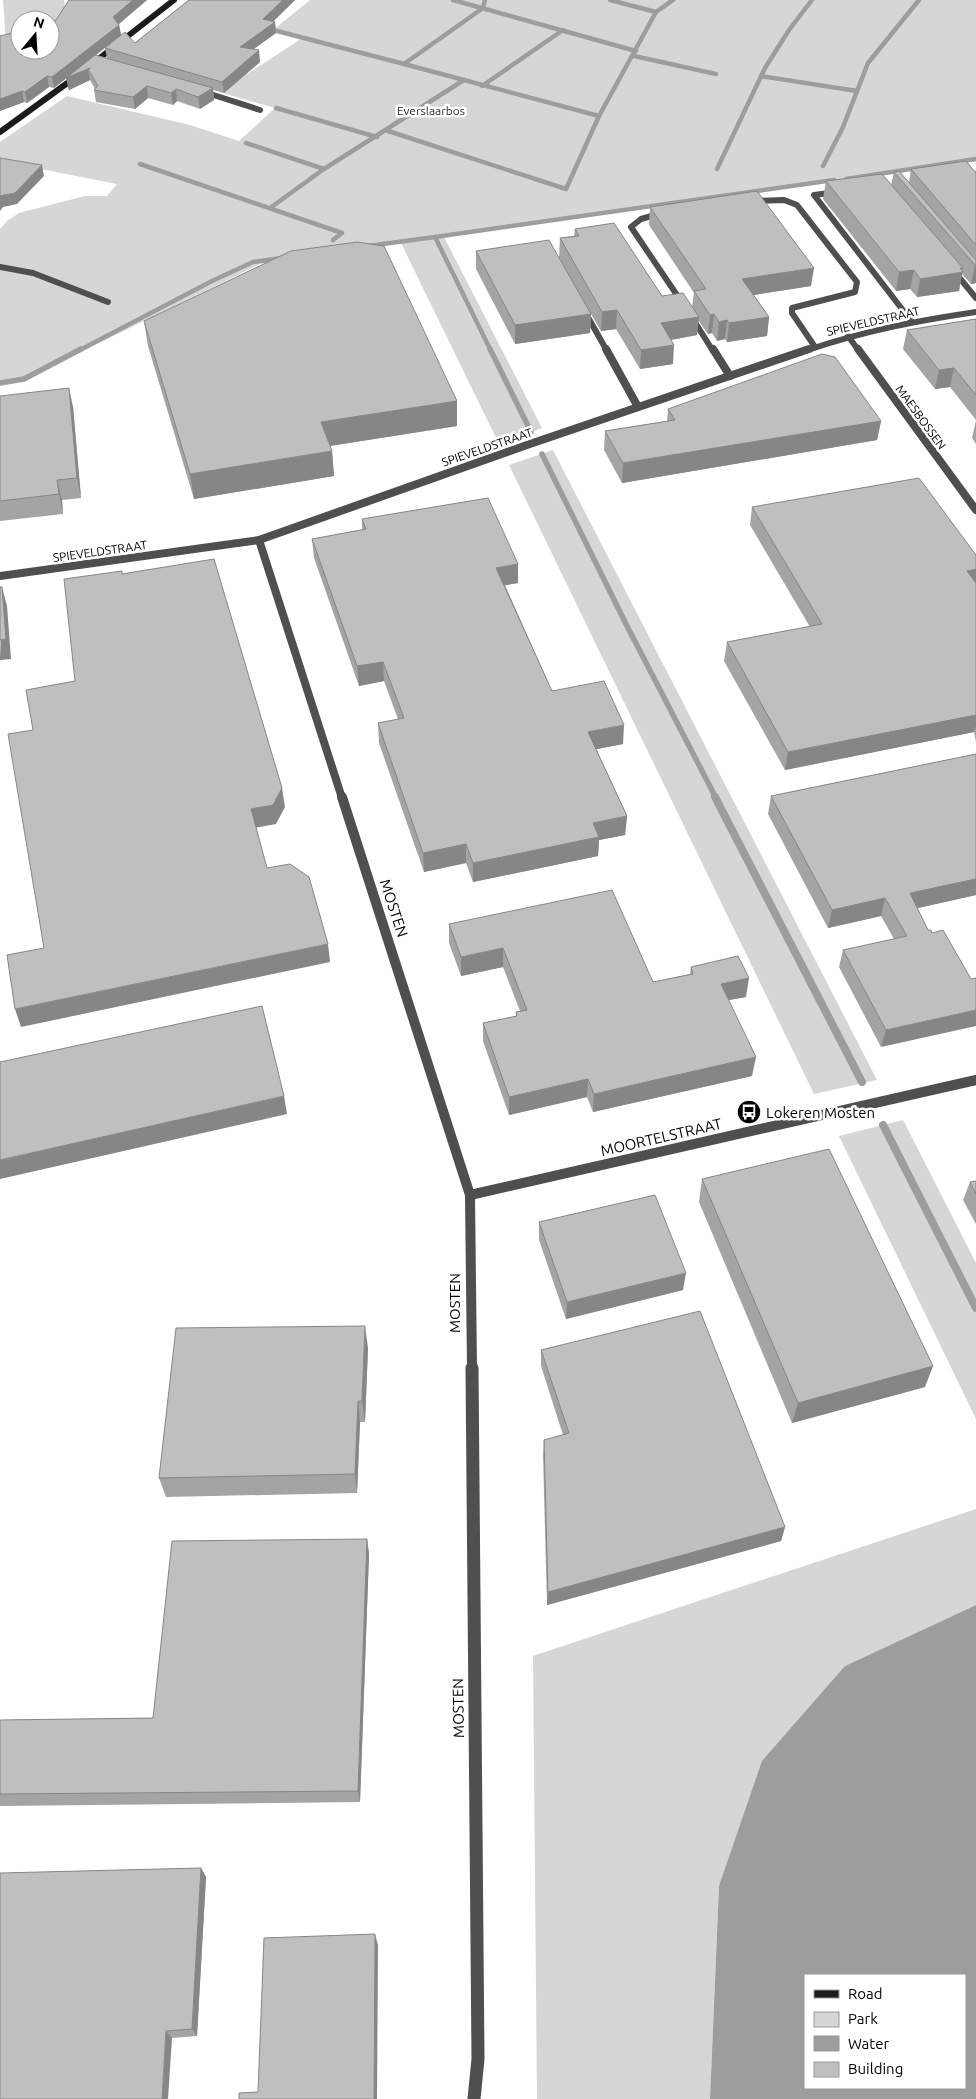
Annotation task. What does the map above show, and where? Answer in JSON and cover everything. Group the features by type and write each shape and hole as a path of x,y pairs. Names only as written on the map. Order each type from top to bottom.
{"street":[{"path":"89,67 174,0"},
{"path":"96,61 105,63"},
{"path":"0,132 81,73"},
{"path":"195,89 260,110"},
{"path":"842,192 814,195 912,322"},
{"path":"745,202 764,199 784,200 797,205 857,282 855,292 792,308 792,313 815,347"},
{"path":"668,212 649,215 635,221 631,227 730,376"},
{"path":"0,267 33,273 108,302"},
{"path":"950,268 976,298"},
{"path":"580,304 638,407"},
{"name":"SPIEVELDSTRAAT","path":"0,576 260,540 638,407 848,336 912,322 976,312"},
{"name":"MAESBOSSEN","path":"848,336 976,510"},
{"name":"MOSTEN","path":"260,540 470,1195 478,2050 474,2099"},
{"name":"MOORTELSTRAAT","path":"470,1195 976,1080"}],"green space":[{"path":"3,0 64,0 65,7 60,15 60,10 10,10 10,43 6,44"},
{"name":"Everslaarbos","path":"310,0 976,0 976,161 444,237 542,428 499,444 401,243 260,264 32,376 0,384 0,229 7,221 19,213 85,196 107,196 117,184 0,161 0,142 67,96 190,125 239,141 275,108 219,92 301,39 273,30"},
{"path":"553,450 877,1080 814,1094 509,465"},
{"path":"903,1120 976,1263 976,1419 839,1136"},
{"path":"976,1509 976,1605 845,1666 719,1886 710,2099 537,2099 533,1656"}],"water":[{"path":"976,1605 976,2099 710,2099 719,1886 762,1761 845,1666"}],"building":[{"path":"69,0 133,0 113,17 119,25 52,77 47,76 25,92 22,91 0,99 0,36 10,34 10,60 60,60 60,14"},
{"path":"189,0 283,0 263,19 275,22 240,47 259,50 222,82 105,48 125,32 135,43"},
{"path":"95,55 213,88 198,97 176,89 171,93 147,86 133,97 94,90 98,86 88,69 90,68 66,78"},
{"path":"0,158 42,165 15,193 0,196"},
{"path":"966,161 976,173 976,245 911,169"},
{"path":"899,171 976,260 976,265 894,172"},
{"path":"882,174 963,268 960,268 963,272 920,279 914,270 899,272 826,181"},
{"path":"757,191 814,268 742,279 769,317 729,323 727,320 719,322 714,314 710,315 694,291 706,289 650,207"},
{"path":"614,223 662,296 683,293 699,317 661,323 674,345 641,350 617,310 602,312 560,238 579,236 575,229"},
{"path":"549,240 591,314 515,325 476,251"},
{"path":"357,242 384,246 457,401 321,422 332,451 190,474 144,321 291,251"},
{"path":"976,319 976,395 954,368 939,370 907,330"},
{"path":"822,354 835,357 881,421 623,463 605,431 675,420 668,409"},
{"path":"69,388 77,478 57,480 59,494 0,501 0,396"},
{"path":"919,478 976,555 976,569 967,571 976,583 976,715 788,752 727,642 822,624 752,507"},
{"path":"488,498 518,564 496,568 552,691 604,681 624,725 588,732 627,816 593,823 599,837 473,863 466,844 423,853 378,723 404,718 383,662 357,666 312,539 366,529 362,519"},
{"path":"214,559 282,788 273,805 251,809 267,868 290,864 309,877 328,944 15,1009 7,955 44,948 8,734 33,730 26,690 75,681 64,579 122,571 122,574"},
{"path":"0,587 2,587 6,639 0,640"},
{"path":"976,754 976,879 910,893 928,930 931,930 932,933 943,930 971,979 976,978 976,1010 886,1030 843,950 907,936 885,898 832,910 771,796"},
{"path":"612,890 653,982 693,974 691,967 738,956 749,978 721,984 756,1057 594,1094 588,1079 509,1097 483,1023 517,1016 516,1012 527,1010 503,948 461,957 449,924"},
{"path":"262,1006 284,1096 0,1160 0,1062"},
{"path":"829,1149 933,1366 798,1403 702,1179"},
{"path":"976,1181 976,1194 970,1182"},
{"path":"655,1195 686,1273 567,1302 539,1222"},
{"path":"700,1311 785,1527 548,1592 544,1440 569,1433 541,1350"},
{"path":"365,1326 362,1401 358,1401 355,1474 159,1478 176,1328"},
{"path":"367,1539 358,1791 0,1794 0,1720 153,1718 172,1541"},
{"path":"201,1868 192,2029 166,2031 162,2099 0,2099 0,1873"},
{"path":"375,1934 374,2099 239,2099 239,2093 258,2092 264,1938"}],"waterway":[{"path":"453,0 483,8"},
{"path":"483,8 485,0"},
{"path":"610,0 656,12"},
{"path":"656,12 673,0"},
{"path":"761,76 789,30 812,0"},
{"path":"823,166 843,127 868,63 919,0"},
{"path":"404,64 483,8"},
{"path":"483,8 562,30"},
{"path":"635,51 656,12"},
{"path":"483,85 562,30"},
{"path":"562,30 635,51"},
{"path":"277,31 404,64"},
{"path":"599,116 635,51"},
{"path":"634,56 716,74"},
{"path":"404,64 464,80"},
{"path":"717,169 761,76"},
{"path":"761,76 857,91"},
{"path":"375,136 464,80"},
{"path":"464,80 483,85"},
{"path":"483,85 599,116"},
{"path":"276,108 375,136"},
{"path":"388,131 566,189 599,116"},
{"path":"324,169 375,136"},
{"path":"246,143 324,169"},
{"path":"846,179 976,159"},
{"path":"140,164 342,233 333,240"},
{"path":"270,208 324,169"},
{"path":"435,237 834,180"},
{"path":"368,246 435,237"},
{"path":"435,237 491,351"},
{"path":"78,351 212,281 253,262 282,258"},
{"path":"0,383 24,379 81,349"},
{"path":"490,349 531,432"},
{"path":"542,454 627,626 716,798"},
{"path":"715,797 862,1082"},
{"path":"883,1125 976,1308"}],"place":[{"name":"Lokeren Mosten","path":"749,1112"}]}
